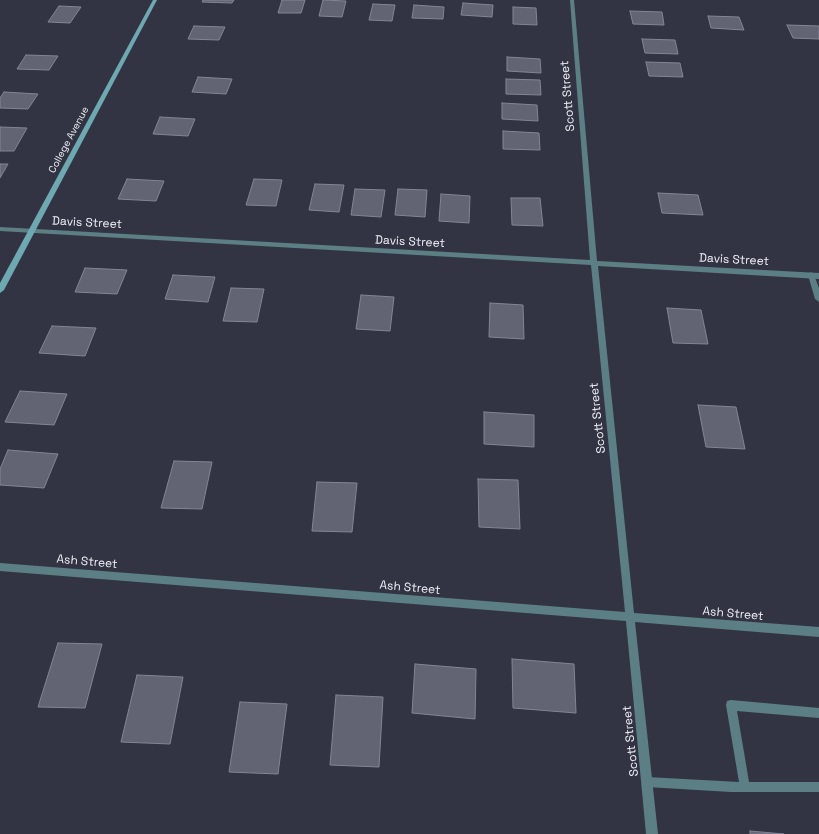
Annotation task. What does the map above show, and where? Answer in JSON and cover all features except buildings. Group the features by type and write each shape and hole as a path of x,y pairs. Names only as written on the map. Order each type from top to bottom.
{"street":[{"name":"College Avenue","path":"0,290 155,0"},
{"name":"Scott Street","path":"572,0 594,264 652,834"},
{"name":"Davis Street","path":"0,229 815,276"},
{"path":"815,276 819,299"},
{"name":"Ash Street","path":"0,567 819,632"},
{"path":"745,787 731,704 819,713"},
{"path":"647,782 745,787 819,787"}]}
